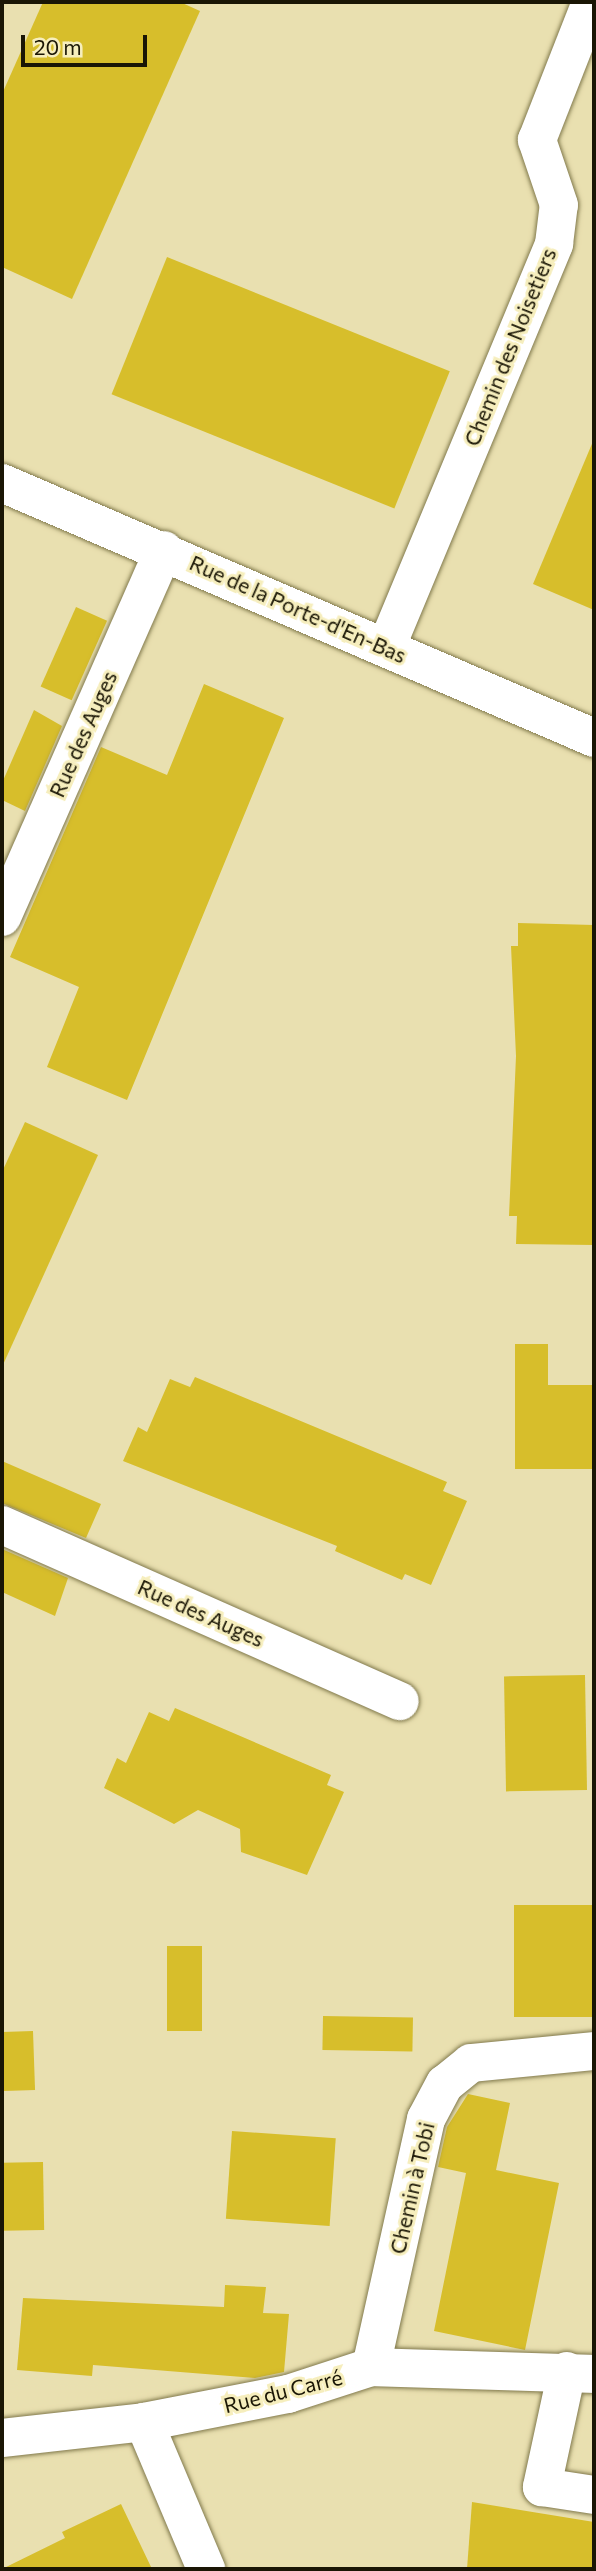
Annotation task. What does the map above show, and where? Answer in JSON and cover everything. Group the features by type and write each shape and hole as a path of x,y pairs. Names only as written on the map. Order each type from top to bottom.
{"street":[{"name":"Chemin des Noisetiers","path":"386,648 554,244 559,205 537,140 591,2"},
{"name":"Rue de la Porte-d'En-Bas","path":"2,483 164,550 594,738"},
{"name":"Rue des Auges","path":"2,917 164,550"},
{"name":"Rue des Auges","path":"2,1525 400,1701"},
{"name":"Chemin à Tobi","path":"372,2367 426,2119 445,2084 471,2063 594,2051"},
{"name":"Rue du Carré","path":"2,2438 144,2422 288,2394 372,2367 580,2373"},
{"path":"580,2373 542,2487 594,2496"},
{"path":"144,2422 206,2569"}],"building":[{"path":"43,2 180,2 200,11 72,299 2,267 2,94"},
{"path":"167,257 450,371 394,508 112,394"},
{"path":"594,439 594,610 533,584"},
{"path":"76,607 107,621 72,700 41,686"},
{"path":"204,684 284,718 127,1100 47,1067 79,987 10,957 101,747 167,775"},
{"path":"34,710 62,726 25,811 2,800 2,783"},
{"path":"518,923 594,925 594,1245 516,1244 517,1216 509,1216 516,1056 511,946 518,946"},
{"path":"25,1122 98,1155 2,1367 2,1172"},
{"path":"515,1344 548,1344 548,1385 594,1385 594,1469 515,1469"},
{"path":"195,1377 447,1482 443,1491 467,1501 431,1585 405,1574 402,1580 335,1551 337,1546 123,1461 138,1427 147,1432 170,1379 190,1387"},
{"path":"2,1461 101,1504 86,1538 2,1503"},
{"path":"2,1549 68,1578 55,1616 2,1592"},
{"path":"585,1675 587,1790 506,1791 504,1676"},
{"path":"175,1708 331,1775 327,1785 344,1792 307,1875 241,1852 240,1829 198,1810 174,1824 104,1788 117,1758 126,1763 149,1712 169,1721"},
{"path":"514,1905 594,1905 594,2017 514,2017"},
{"path":"167,1946 202,1946 202,2031 167,2031"},
{"path":"323,2016 413,2018 412,2052 322,2050"},
{"path":"33,2031 35,2090 4,2091 2,2032"},
{"path":"468,2094 510,2103 496,2170 559,2183 525,2350 434,2331 466,2173 438,2167 447,2127"},
{"path":"232,2131 336,2138 330,2226 226,2219"},
{"path":"43,2162 44,2230 3,2231 2,2163"},
{"path":"225,2285 266,2287 263,2313 289,2314 284,2372 255,2378 93,2365 92,2376 17,2370 23,2298 224,2307"},
{"path":"472,2502 594,2522 594,2569 467,2569"},
{"path":"121,2504 152,2569 2,2569 65,2538 62,2532"}]}
